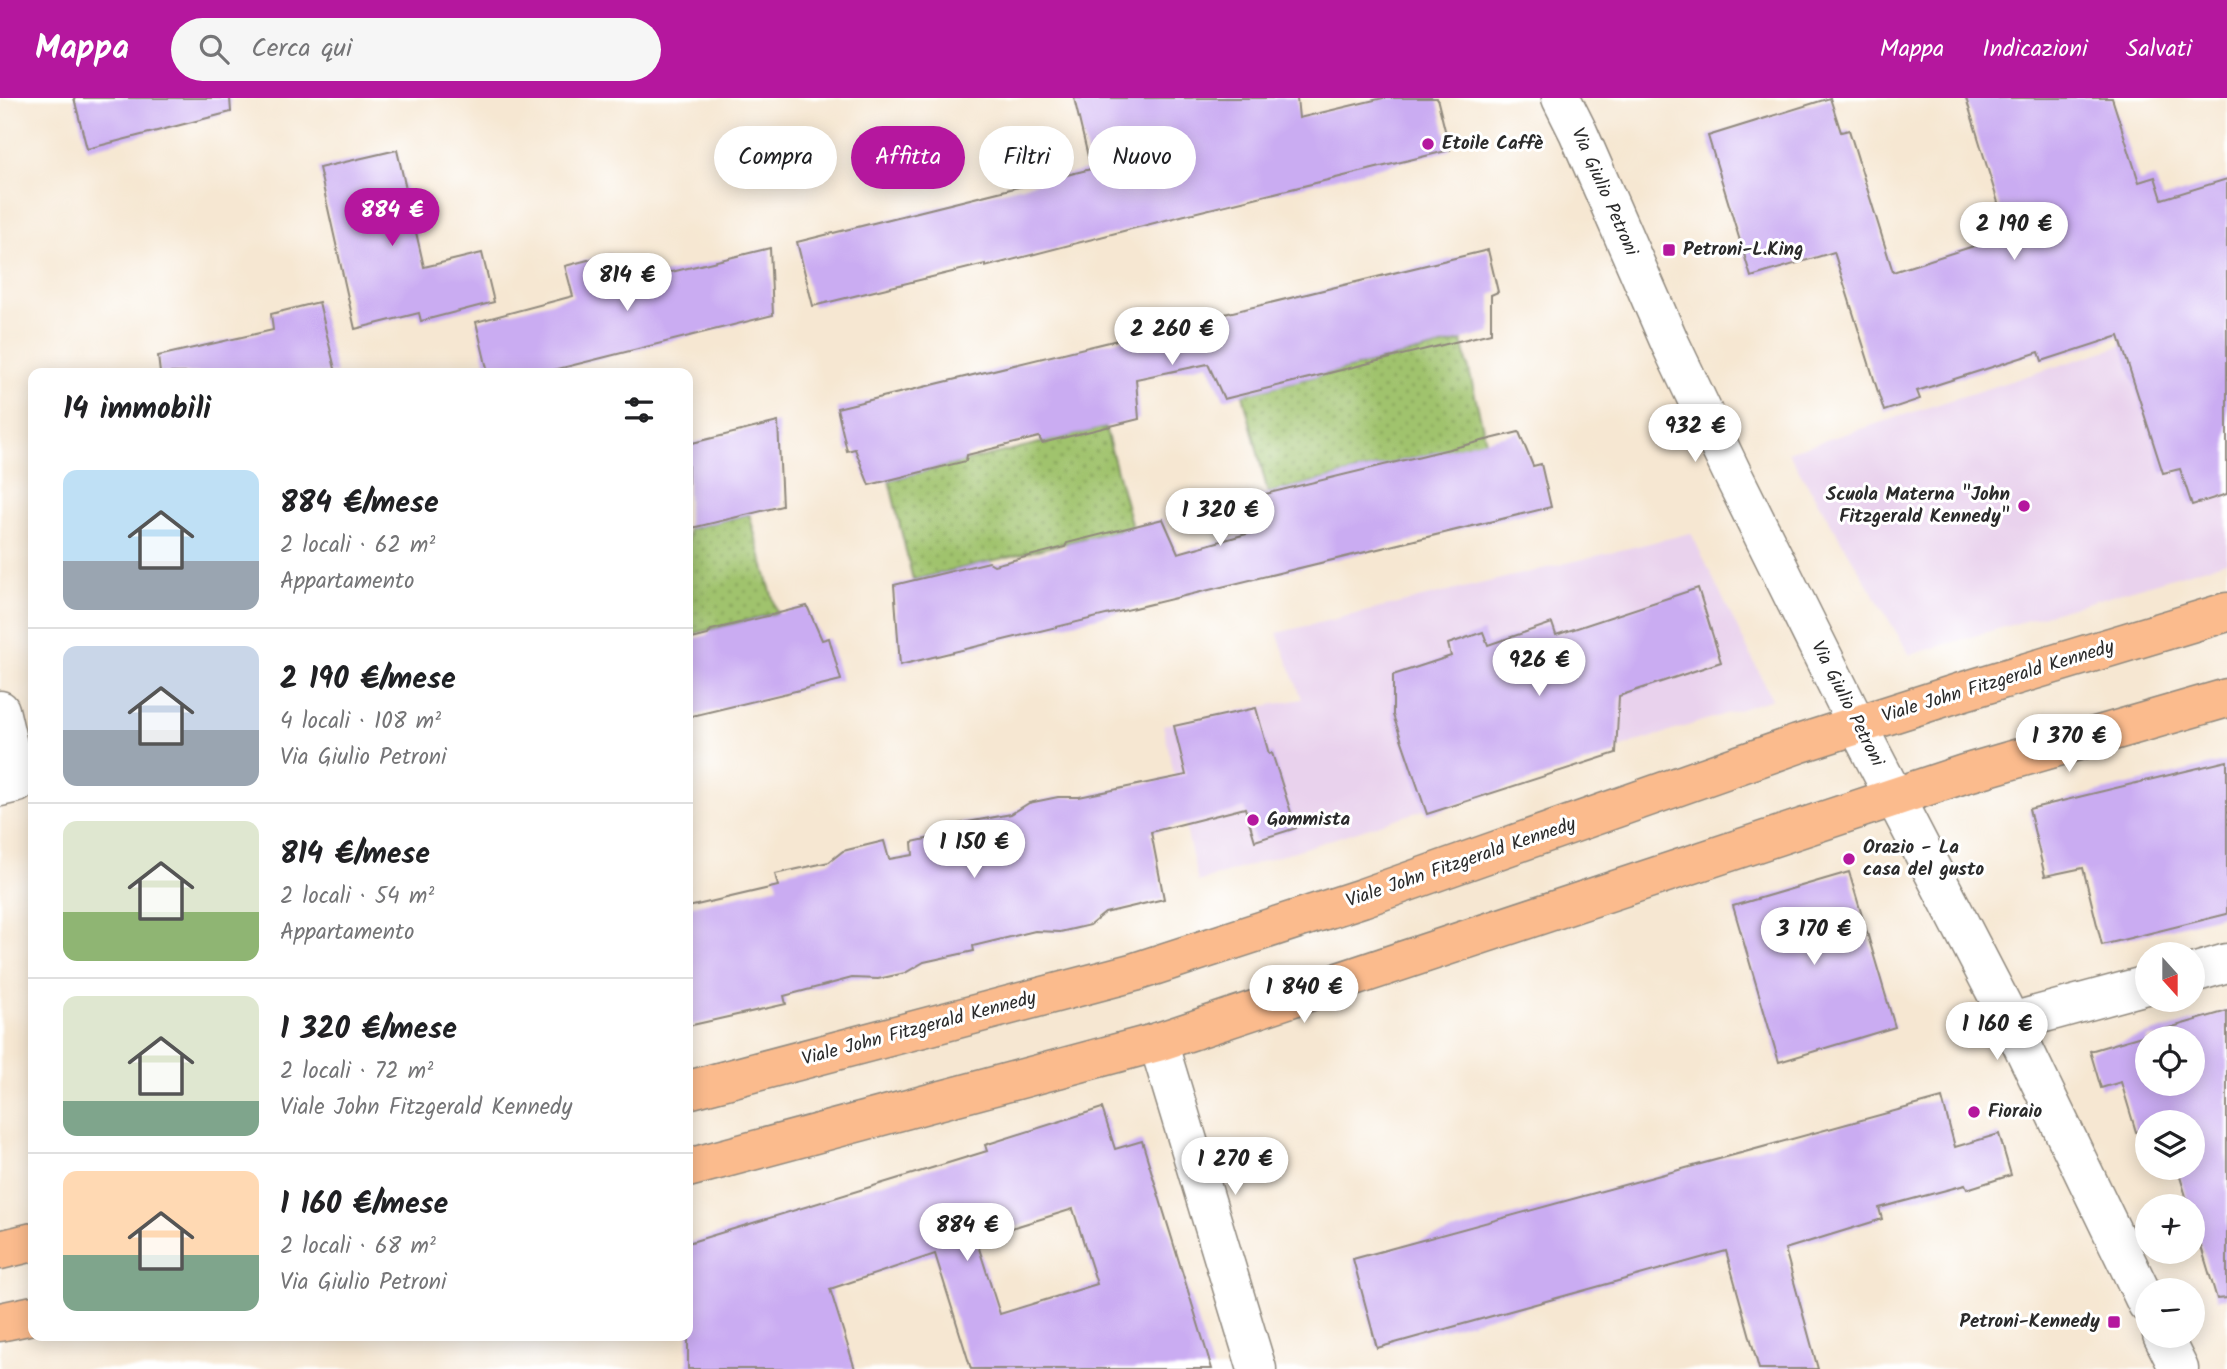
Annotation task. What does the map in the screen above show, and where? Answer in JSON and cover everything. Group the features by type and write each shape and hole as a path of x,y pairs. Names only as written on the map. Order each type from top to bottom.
{"main road":[{"name":"Viale John Fitzgerald Kennedy","path":"693,1089 1145,969 1362,898 1857,726 2227,612"},
{"path":"693,1167 1158,1042 1964,774 2227,698"},
{"path":"0,1250 28,1243"},
{"path":"0,1322 28,1316"}],"street":[{"name":"Via Giulio Petroni","path":"1561,98 1704,415 1857,726 2011,1022 2135,1279"},
{"path":"0,710 17,783 0,787"},
{"path":"2205,969 2227,963"},
{"path":"2011,1022 2135,988"},
{"path":"1158,1042 1256,1369"},
{"path":"2168,1348 2179,1369"}],"shaded area":[{"name":"Scuola Materna \"John Fitzgerald Kennedy\"","path":"2227,312 2227,561 1910,655 1788,452"},
{"path":"1691,533 1772,699 1198,882 1163,725 1302,699 1277,633"}],"green space":[{"path":"1462,341 1486,441 1268,493 1243,394"},
{"path":"1105,427 1132,527 913,580 889,480"},
{"path":"749,514 777,613 693,634 693,528"}],"building":[{"path":"74,98 230,98 231,112 87,149"},
{"path":"1074,98 1297,98 1299,118 1383,98 1437,98 1450,150 985,267 985,264 813,306 797,242 1010,189 1074,189 1074,173 1088,170 1088,189 1196,189 1196,126 1088,126 1088,156"},
{"path":"1830,98 1841,132 1849,130 1893,272 2008,235 1966,98 2112,98 2139,182 2155,177 2162,199 2227,179 2227,494 2192,505 2180,469 2163,473 2119,336 2042,361 2039,352 1917,391 1920,399 1884,411 1834,252 1751,277 1708,136"},
{"path":"397,150 424,267 482,253 494,302 421,321 419,313 355,329 319,168"},
{"path":"770,248 773,315 562,368 487,368 476,322 573,296 565,266 611,254 618,285"},
{"path":"1488,250 1498,292 1491,295 1491,333 1224,399 1208,364 1136,379 1139,419 1042,443 1039,437 967,455 966,461 869,485 855,449 847,451 837,408"},
{"path":"319,302 335,368 159,368 158,356 273,330 271,314"},
{"path":"778,422 782,506 693,528 693,443"},
{"path":"1519,432 1533,466 1541,464 1551,507 900,665 894,585 989,562 994,565 1163,519 1178,553 1250,533 1249,498"},
{"path":"1698,588 1721,662 1619,696 1616,753 1427,814 1393,715 1393,675 1451,656 1448,644 1483,632 1488,645 1552,623 1556,635"},
{"path":"807,606 822,640 829,638 841,680 693,716 693,639 708,635 711,630"},
{"path":"1256,708 1269,754 1272,753 1296,828 1255,841 1245,808 1151,832 1164,899 1105,913 1090,925 1060,932 1035,931 973,946 974,951 924,962 905,973 878,979 852,978 784,996 786,1004 693,1025 693,906 778,886 775,874 829,862 843,851 884,841 889,859 913,855 912,842 959,832 957,824 1011,814 1029,803 1058,797 1079,797 1186,775 1174,726"},
{"path":"2227,761 2227,914 2102,945 2083,868 2045,876 2029,809"},
{"path":"1849,872 1895,1027 1779,1062 1733,906"},
{"path":"2227,1011 2227,1298 2217,1299 2205,1260 2205,1194 2185,1194 2181,1180 2205,1180 2205,1110 2135,1110 2135,1129 2121,1082 2101,1088 2090,1051 2135,1038 2135,1096 2205,1096 2205,1026 2176,1026"},
{"path":"1942,1098 1955,1147 1999,1134 2011,1175 1967,1189 1965,1185 1879,1208 1882,1219 1785,1249 1818,1369 1759,1369 1726,1251 1377,1348 1353,1259"},
{"path":"1102,1108 1115,1149 1142,1141 1212,1369 971,1369 935,1254 830,1289 855,1369 688,1369 688,1341 693,1341 693,1241 987,1151 985,1145","holes":["1073,1209 1097,1284 1000,1314 976,1239"]}],"place":[{"name":"Etoile Caffè","path":"1428,144"},
{"name":"Petroni-L.King","path":"1669,250"},
{"name":"Scuola Materna \"John Fitzgerald Kennedy\"","path":"2024,506"},
{"name":"Gommista","path":"1253,820"},
{"name":"Orazio - La casa del gusto","path":"1849,859"},
{"name":"Fioraio","path":"1974,1112"},
{"name":"Petroni-Kennedy","path":"2114,1322"}]}
